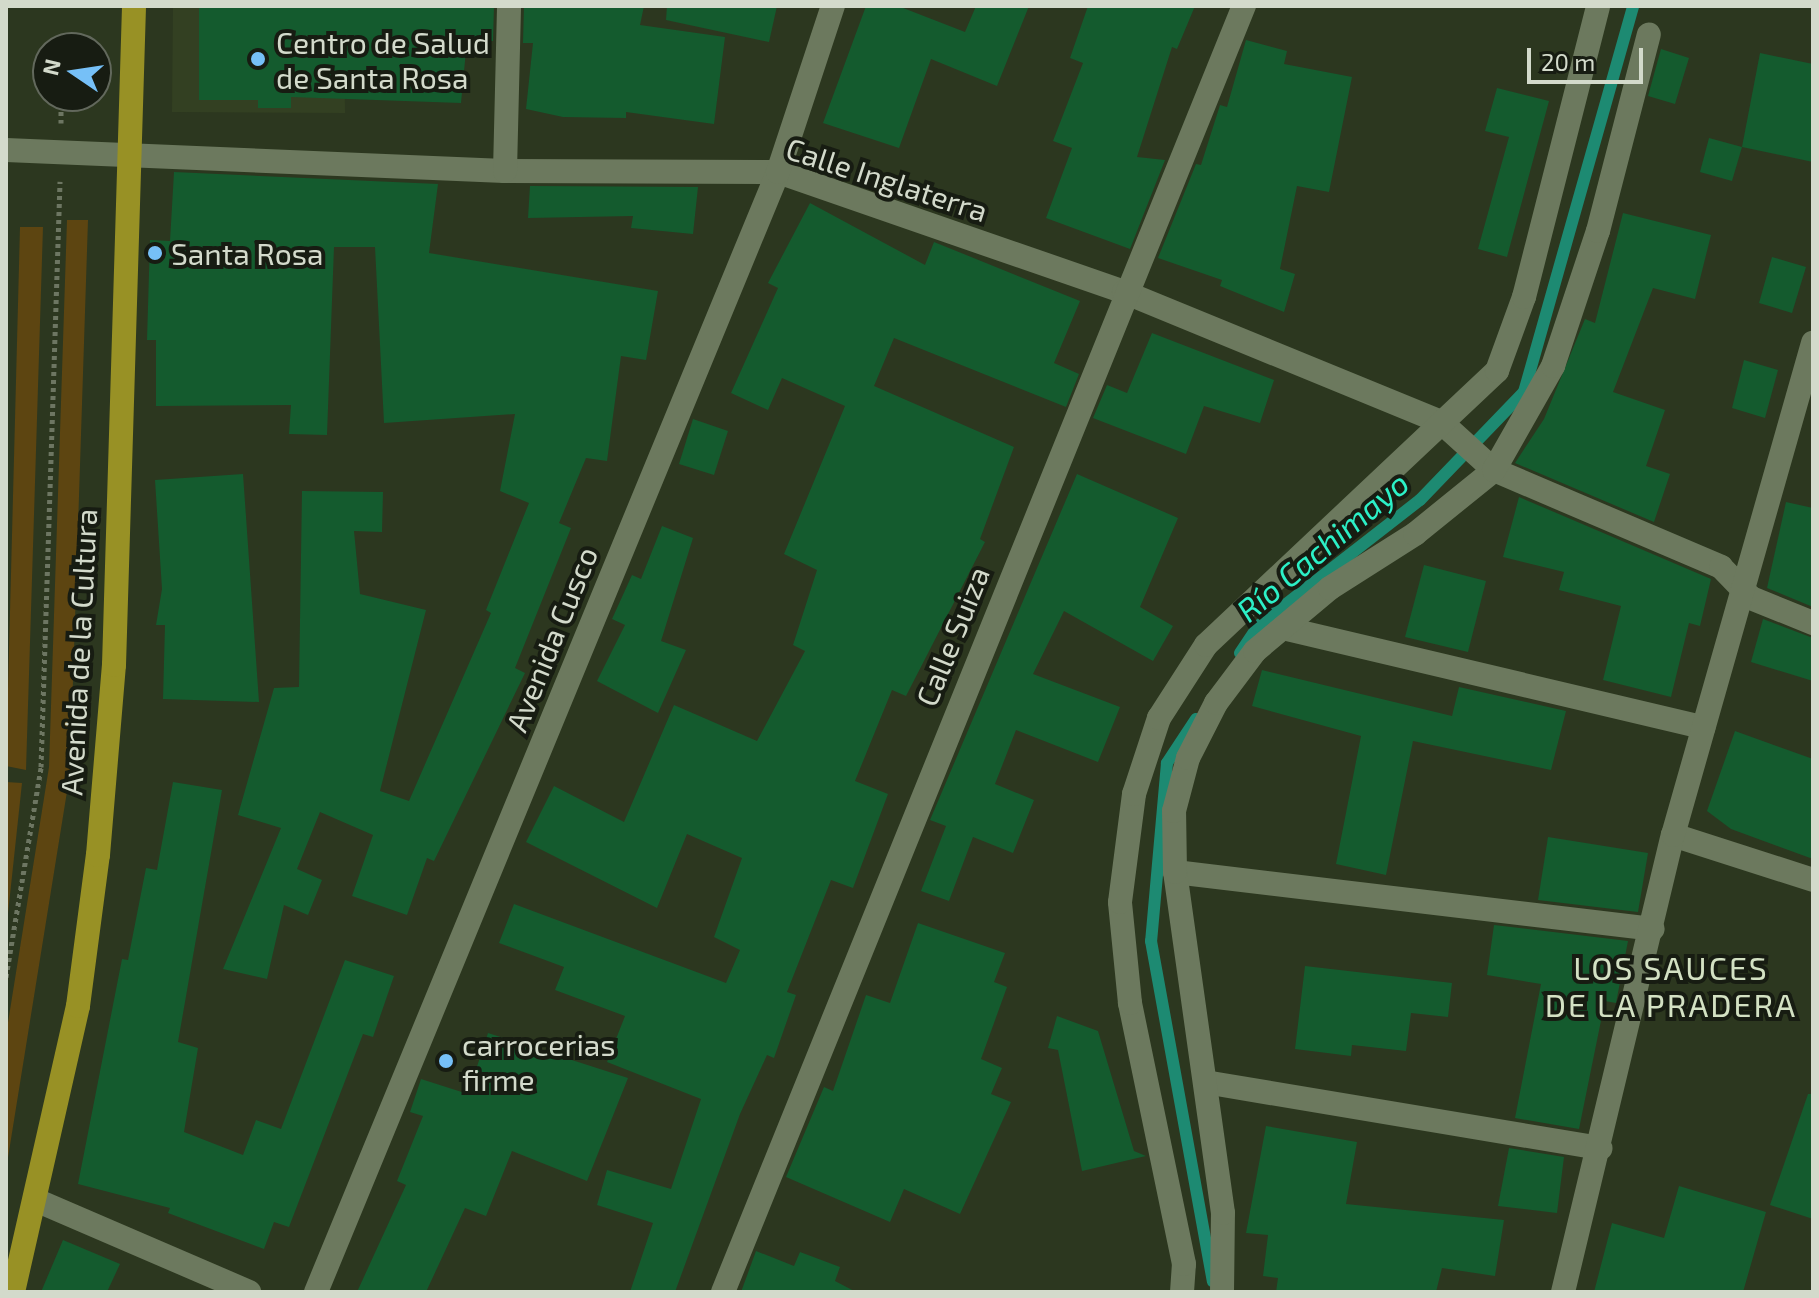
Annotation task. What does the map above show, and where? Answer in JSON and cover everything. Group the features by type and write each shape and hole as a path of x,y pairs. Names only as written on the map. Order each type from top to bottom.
{"highway":[{"name":"Avenida de la Cultura","path":"13,1292 38,1201 78,1006 98,855 114,665 134,6"}],"street":[{"path":"505,171 509,6"},
{"name":"Avenida Cusco","path":"316,1292 778,172 833,6"},
{"name":"Calle Suiza","path":"723,1292 1124,292 1244,6"},
{"path":"1182,1292 1184,1264 1130,1003 1120,902 1134,794 1159,718 1206,645 1497,371 1524,297 1598,6"},
{"path":"1222,1292 1223,1213 1175,872 1174,811 1188,758 1216,703 1255,651 1487,463 1553,366 1598,231 1649,34"},
{"name":"Calle Inglaterra","path":"6,150 505,171 778,172 1124,292 1444,424"},
{"path":"1563,1292 1601,1148 1673,835 1743,584 1803,408 1813,343"},
{"path":"1444,424 1487,463 1721,567 1743,584 1751,598 1774,611 1813,623"},
{"path":"1283,628 1703,727"},
{"path":"1673,835 1813,880"},
{"path":"1175,872 1653,929"},
{"path":"1205,1082 1601,1148"},
{"path":"38,1201 249,1292"}],"path":[{"path":"6,977 41,767 61,112"}],"shaded area":[{"name":"Centro de Salud de Santa Rosa","path":"173,6 344,6 345,113 172,112"},
{"path":"67,220 88,220 70,773 6,1170 6,1035 49,767"},
{"path":"20,227 43,227 26,770 6,766"},
{"path":"6,782 22,783 6,932"}],"building":[{"path":"199,6 494,6 493,41 467,40 461,103 291,97 291,108 258,108 258,100 199,100"},
{"path":"524,6 644,6 640,25 725,37 714,124 626,112 626,118 563,117 526,109 533,43 523,43"},
{"path":"667,6 777,6 769,42 666,20"},
{"path":"866,6 898,6 965,32 976,6 1029,6 997,86 931,59 899,148 823,123"},
{"path":"1088,6 1195,6 1177,49 1172,47 1137,157 1165,160 1130,249 1046,218 1072,148 1053,141 1083,63 1070,58"},
{"path":"1246,40 1287,51 1284,64 1352,77 1329,192 1297,186 1280,269 1295,274 1284,312 1220,286 1222,280 1158,258 1196,164 1201,165 1220,105 1227,107"},
{"path":"1661,49 1689,58 1675,104 1648,96"},
{"path":"1760,53 1813,64 1813,162 1742,147"},
{"path":"1497,88 1549,101 1507,257 1478,249 1509,137 1485,131"},
{"path":"1709,138 1742,147 1732,181 1700,172"},
{"path":"174,172 438,184 429,253 658,291 646,360 621,356 607,461 586,458 559,523 571,528 515,668 525,673 434,861 427,858 407,915 352,896 373,835 320,812 297,869 322,880 308,915 284,905 267,979 223,969 281,828 238,815 274,688 299,687 302,491 383,492 382,532 354,531 360,594 426,610 380,791 409,801 491,613 486,610 529,503 500,491 515,414 384,423 375,247 334,247 327,435 289,434 291,405 156,406 156,340 147,340 150,240 170,241"},
{"path":"530,186 698,187 693,234 631,228 633,216 528,218"},
{"path":"810,203 925,265 934,242 1080,301 1054,363 1079,374 1066,407 894,338 874,386 1014,447 980,539 985,542 906,696 892,690 855,781 888,794 853,888 831,880 787,992 796,995 774,1058 767,1055 740,1114 675,1292 630,1292 653,1223 597,1205 607,1170 671,1189 701,1099 607,1062 625,1016 555,990 564,967 499,943 514,904 726,983 740,950 714,937 742,858 687,834 657,908 526,842 554,786 624,822 674,705 757,741 805,651 793,645 817,570 784,554 845,406 782,378 768,410 731,393 778,288 768,283"},
{"path":"1623,213 1711,235 1695,299 1653,288 1613,392 1665,410 1646,466 1670,474 1654,522 1515,463 1544,419 1585,319 1595,323"},
{"path":"1772,257 1806,267 1792,313 1759,303"},
{"path":"1152,333 1274,380 1260,423 1204,406 1186,454 1093,418 1107,385 1127,393"},
{"path":"1744,360 1778,370 1765,418 1732,408"},
{"path":"693,419 728,431 714,475 679,464"},
{"path":"243,474 259,702 163,699 165,625 156,625 162,589 155,480"},
{"path":"1077,474 1178,518 1140,607 1173,626 1153,661 1064,611 1033,674 1120,707 1098,762 1016,730 995,784 1034,800 1013,853 973,837 949,901 921,891 946,826 930,820"},
{"path":"1519,497 1711,579 1700,626 1689,623 1671,697 1603,680 1621,606 1559,590 1564,572 1503,557"},
{"path":"1786,502 1813,508 1813,607 1767,588"},
{"path":"662,526 693,538 661,641 686,650 658,713 597,681 625,625 612,619 632,575 641,579"},
{"path":"1424,565 1486,581 1468,652 1405,637"},
{"path":"1763,619 1813,638 1813,681 1751,662"},
{"path":"1262,670 1452,716 1459,687 1566,711 1551,770 1413,741 1386,875 1336,864 1361,736 1252,706"},
{"path":"1735,731 1813,759 1813,859 1731,829 1707,811"},
{"path":"173,782 222,790 178,1042 198,1048 184,1132 243,1155 256,1120 281,1129 345,960 394,976 373,1037 363,1034 289,1227 274,1222 264,1249 168,1213 170,1208 78,1184 122,959 128,960 146,868 157,870"},
{"path":"1548,837 1648,853 1638,912 1538,900"},
{"path":"918,923 1005,953 994,982 1007,987 981,1059 1002,1068 991,1094 1011,1102 960,1214 904,1189 890,1222 786,1177 824,1087 833,1091 866,995 890,1003"},
{"path":"1494,925 1628,941 1616,1003 1605,1001 1579,1129 1515,1118 1541,984 1487,975"},
{"path":"1305,966 1452,983 1448,1017 1411,1013 1406,1051 1352,1045 1351,1056 1295,1049"},
{"path":"1057,1016 1098,1031 1134,1151 1146,1156 1082,1171 1058,1050 1048,1048"},
{"path":"488,1033 628,1078 587,1181 512,1151 486,1216 465,1208 426,1292 357,1292 406,1185 397,1181 423,1116 410,1112 421,1079 468,1094"},
{"path":"1808,1094 1813,1094 1813,1219 1770,1205"},
{"path":"1266,1126 1357,1142 1346,1204 1504,1220 1495,1276 1442,1268 1436,1292 1276,1292 1278,1278 1263,1276 1268,1235 1246,1233"},
{"path":"1509,1148 1564,1157 1557,1213 1498,1206"},
{"path":"1679,1186 1766,1212 1743,1292 1594,1292 1612,1223 1664,1238"},
{"path":"63,1240 120,1264 107,1292 41,1292"},
{"path":"756,1251 794,1266 800,1252 840,1267 835,1281 856,1292 741,1292"}],"waterway":[{"name":"Río Cachimayo","path":"1240,653 1258,626 1420,500 1524,392 1633,6"},
{"name":"Río Cachimayo","path":"1196,719 1167,763 1151,941 1213,1281"}],"place":[{"name":"Centro de Salud de Santa Rosa","path":"258,59"},
{"name":"Santa Rosa","path":"155,253"},
{"name":"carrocerias firme","path":"446,1061"}],"district":[{"name":"LOS SAUCES DE LA PRADERA","path":"1671,986"}]}
